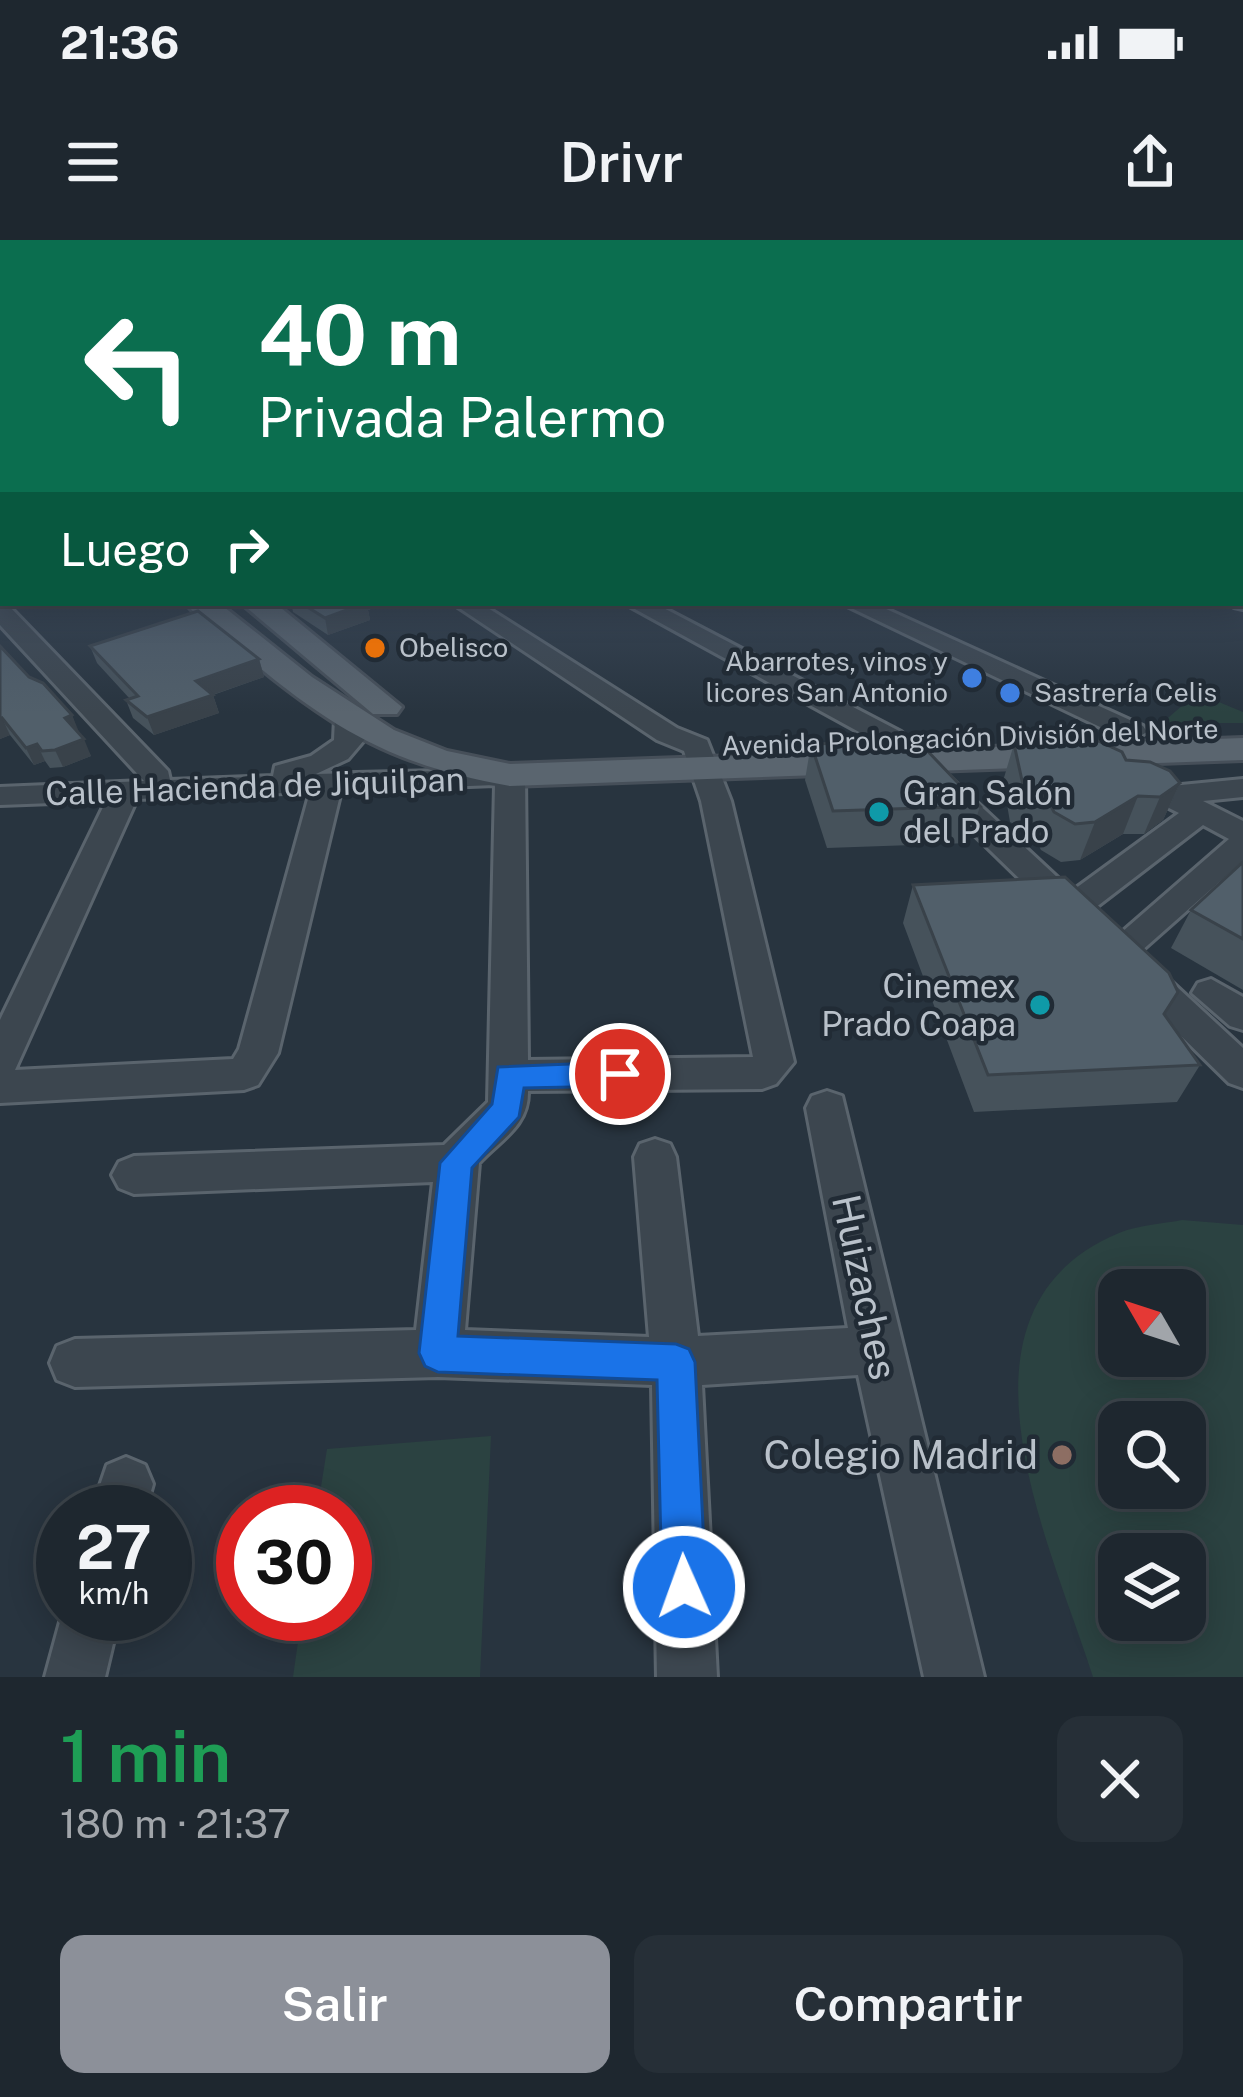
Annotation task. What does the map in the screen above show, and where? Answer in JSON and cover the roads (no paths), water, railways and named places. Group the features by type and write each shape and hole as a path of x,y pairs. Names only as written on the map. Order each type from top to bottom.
{"main road":[{"path":"202,611 268,630 388,710 456,740 538,750 702,759"},
{"path":"268,630 349,718 432,759 510,776 702,759"},
{"name":"Avenida Prolongación División del Norte","path":"702,759 1243,729"},
{"name":"Avenida Prolongación División del Norte","path":"902,749 1084,755 1243,749"}],"street":[{"path":"469,606 702,759 774,1062 761,1073 508,1076"},
{"path":"641,606 902,749 1243,1072"},
{"path":"860,606 1133,732"},
{"path":"890,620 916,606"},
{"path":"0,611 62,661 158,776"},
{"name":"Calle Hacienda de Jiquilpan","path":"0,796 158,776 291,772 330,759 351,739 349,718"},
{"path":"1084,755 1243,832"},
{"path":"438,1353 457,1163 508,1108 510,776"},
{"name":"Calle Hacienda de Jiquilpan","path":"0,782 125,792 510,776"},
{"path":"0,1087 244,1074 258,1053 327,784"},
{"path":"1168,795 1243,788"},
{"path":"0,1061 125,792"},
{"path":"1072,909 1202,812"},
{"path":"1117,952 1243,844"},
{"path":"1211,992 1243,1016"},
{"name":"Huizaches","path":"827,1108 877,1350 954,1677"},
{"path":"655,1157 676,1362 687,1677"},
{"path":"134,1175 457,1163"},
{"path":"75,1363 438,1353 676,1362 877,1350"},
{"path":"75,1677 84,1641"}],"place":[{"name":"Obelisco","path":"375,648"},
{"name":"Abarrotes, vinos y licores San Antonio","path":"972,678"},
{"name":"Sastrería Celis","path":"1010,693"},
{"name":"Gran Salón del Prado","path":"879,812"},
{"name":"Cinemex Prado Coapa","path":"1040,1005"},
{"name":"Colegio Madrid","path":"1062,1455"}]}
